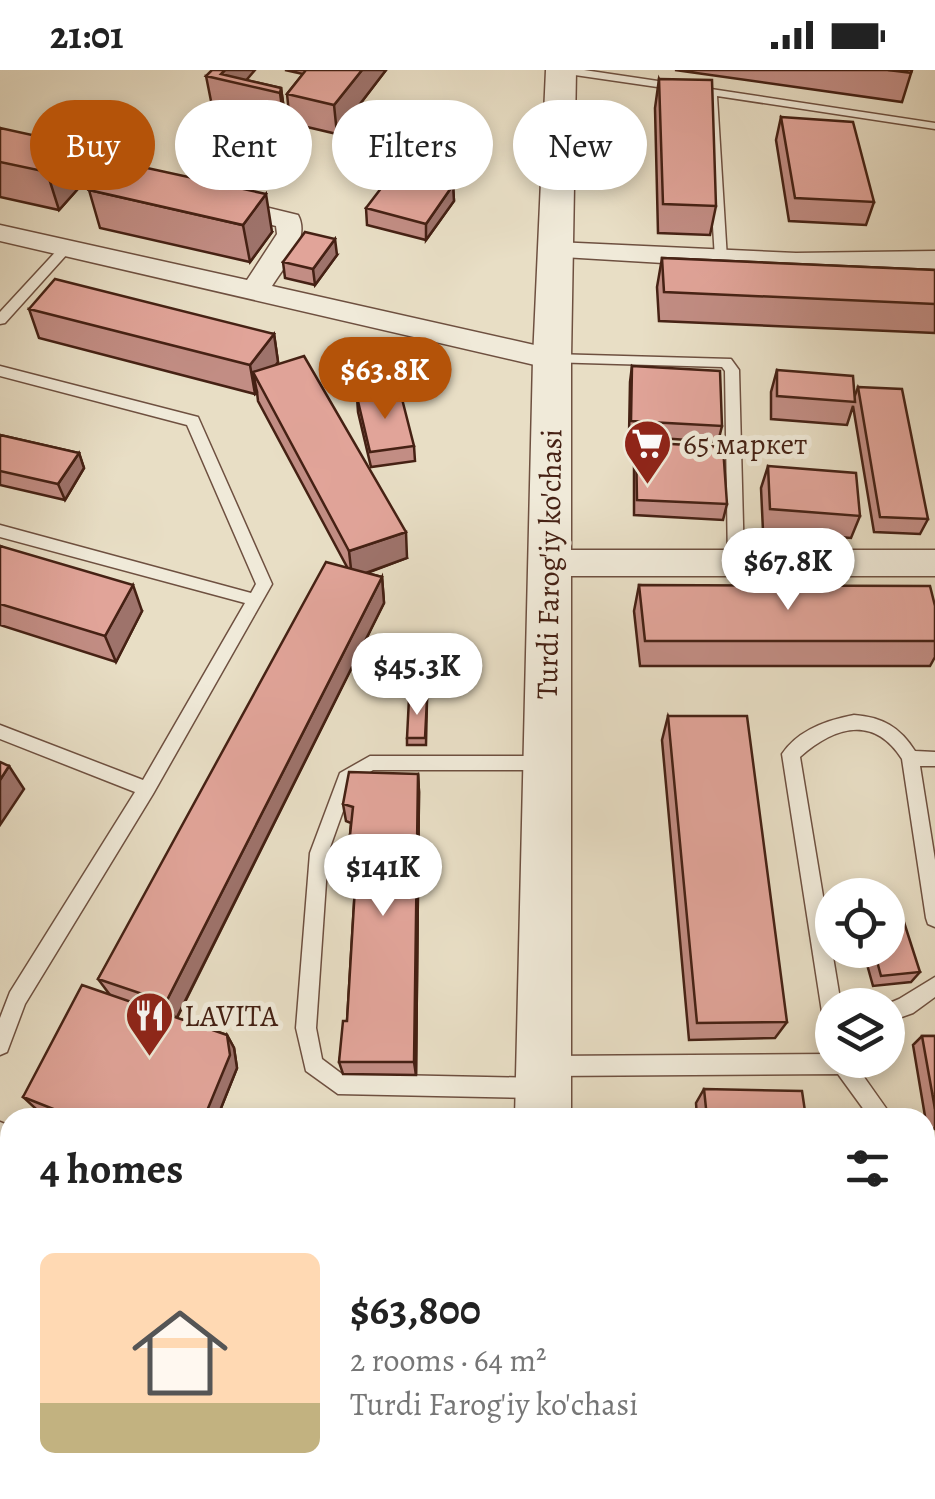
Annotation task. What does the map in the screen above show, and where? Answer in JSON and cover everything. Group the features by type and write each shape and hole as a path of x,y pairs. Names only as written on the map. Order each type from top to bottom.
{"street":[{"name":"Turdi Farog'iy ko'chasi","path":"543,1091 552,359 561,70"},
{"path":"0,151 289,221 290,234 254,292"},
{"path":"0,233 552,359"},
{"path":"556,250 796,262 935,260"},
{"path":"549,563 935,563"}],"lane":[{"path":"561,70 935,126"},
{"path":"711,92 721,258"},
{"path":"0,320 65,249"},
{"path":"552,359 726,362 732,370 736,562"},
{"path":"0,371 192,421 264,584 147,789 9,995 0,1046"},
{"path":"0,531 254,600"},
{"path":"828,988 792,754 810,735 837,723 860,722 882,727 901,739 910,758 935,918"},
{"path":"0,732 147,789"},
{"path":"910,758 935,759"},
{"path":"546,762 370,763 346,778 319,853 306,1028 313,1064 338,1084 543,1091 815,1065"},
{"path":"905,1006 935,986"},
{"path":"853,1078 876,1108"}],"building":[{"path":"212,70 225,70 221,74 281,88 280,93 206,76"},
{"path":"306,70 362,70 332,105 287,94"},
{"path":"659,79 712,80 716,206 663,204"},
{"path":"781,117 853,122 874,202 795,198"},
{"path":"0,128 30,135 30,168 0,162"},
{"path":"155,170 175,174 175,190 248,190 266,194 243,225 89,190 155,190"},
{"path":"380,190 450,190 426,224 366,208"},
{"path":"305,232 335,239 313,269 283,262"},
{"path":"662,258 935,270 935,304 664,292"},
{"path":"55,279 274,334 250,365 29,309"},
{"path":"304,356 406,532 349,551 253,372"},
{"path":"632,366 720,371 722,426 631,421"},
{"path":"777,370 853,376 855,402 777,396"},
{"path":"858,387 902,389 928,519 880,517"},
{"path":"400,391 414,446 370,452 357,397"},
{"path":"0,435 79,453 58,484 0,471"},
{"path":"636,442 723,447 727,504 637,500"},
{"path":"768,466 856,473 860,516 770,509"},
{"path":"0,546 133,585 105,636 0,604"},
{"path":"326,562 382,577 166,1002 98,979"},
{"path":"639,585 930,586 935,606 935,641 645,641"},
{"path":"409,698 427,699 425,738 407,738"},
{"path":"668,716 747,716 787,1022 697,1023"},
{"path":"0,762 9,766 0,780"},
{"path":"349,772 418,774 414,1062 339,1062 343,1021 347,1021 358,837 350,835 353,807 343,804"},
{"path":"905,925 920,972 881,976 879,968 905,968"},
{"name":"LAVITA","path":"82,985 227,1035 230,1055 208,1108 51,1108 23,1097"},
{"path":"922,1036 935,1036 935,1108"},
{"path":"704,1089 802,1091 805,1108 706,1108"}],"place":[{"name":"65 маркет","path":"648,486"},
{"name":"LAVITA","path":"149,1058"}]}
